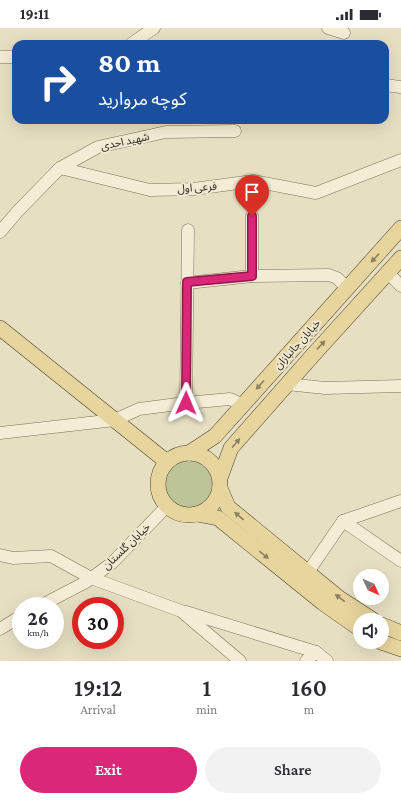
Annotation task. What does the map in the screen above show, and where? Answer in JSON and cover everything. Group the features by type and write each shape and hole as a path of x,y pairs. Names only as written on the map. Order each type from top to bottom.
{"main road":[{"name":"خیابان جانبازان","path":"189,453 215,436 401,228"},
{"name":"خیابان جانبازان","path":"220,483 231,448 401,258"},
{"path":"0,328 167,462"},
{"path":"353,624 323,603 218,518 197,514 180,514 167,506 158,489 158,480 161,470 167,462 180,454 189,453 197,454 212,463 228,507 339,598 362,613"},
{"path":"197,514 212,504 220,483"},
{"path":"389,628 401,633"},
{"path":"389,645 401,649"}],"street":[{"path":"328,28 344,34"},
{"path":"136,40 151,29"},
{"path":"0,57 12,56"},
{"path":"389,86 401,87"},
{"name":"شهید احدی","path":"0,232 18,211 60,168 98,146 166,132 236,131"},
{"name":"فرعی اول","path":"60,168 150,190 194,189 253,181 316,193 401,160"},
{"path":"252,216 252,276"},
{"path":"186,403 188,230"},
{"path":"388,273 401,286"},
{"path":"187,282 252,276 329,275 337,278 347,288"},
{"path":"287,384 325,388 401,386"},
{"path":"0,433 115,420 139,409 186,403 230,399 243,405"},
{"path":"308,572 343,521 401,501"},
{"name":"خیابان گلستان","path":"57,597 92,578 112,563 167,506"},
{"path":"343,521 401,561"},
{"path":"0,555 13,558 51,556 92,578 182,610 316,652 327,661"},
{"path":"182,610 240,661"},
{"path":"0,629 12,622"},
{"path":"306,661 316,652"}],"green space":[{"path":"189,457 199,459 208,465 214,474 216,484 214,494 208,503 199,509 189,511 179,509 170,503 164,494 162,484 164,474 170,465 179,459"}],"route":[{"path":"186,403 187,282 252,276 252,216"}]}
